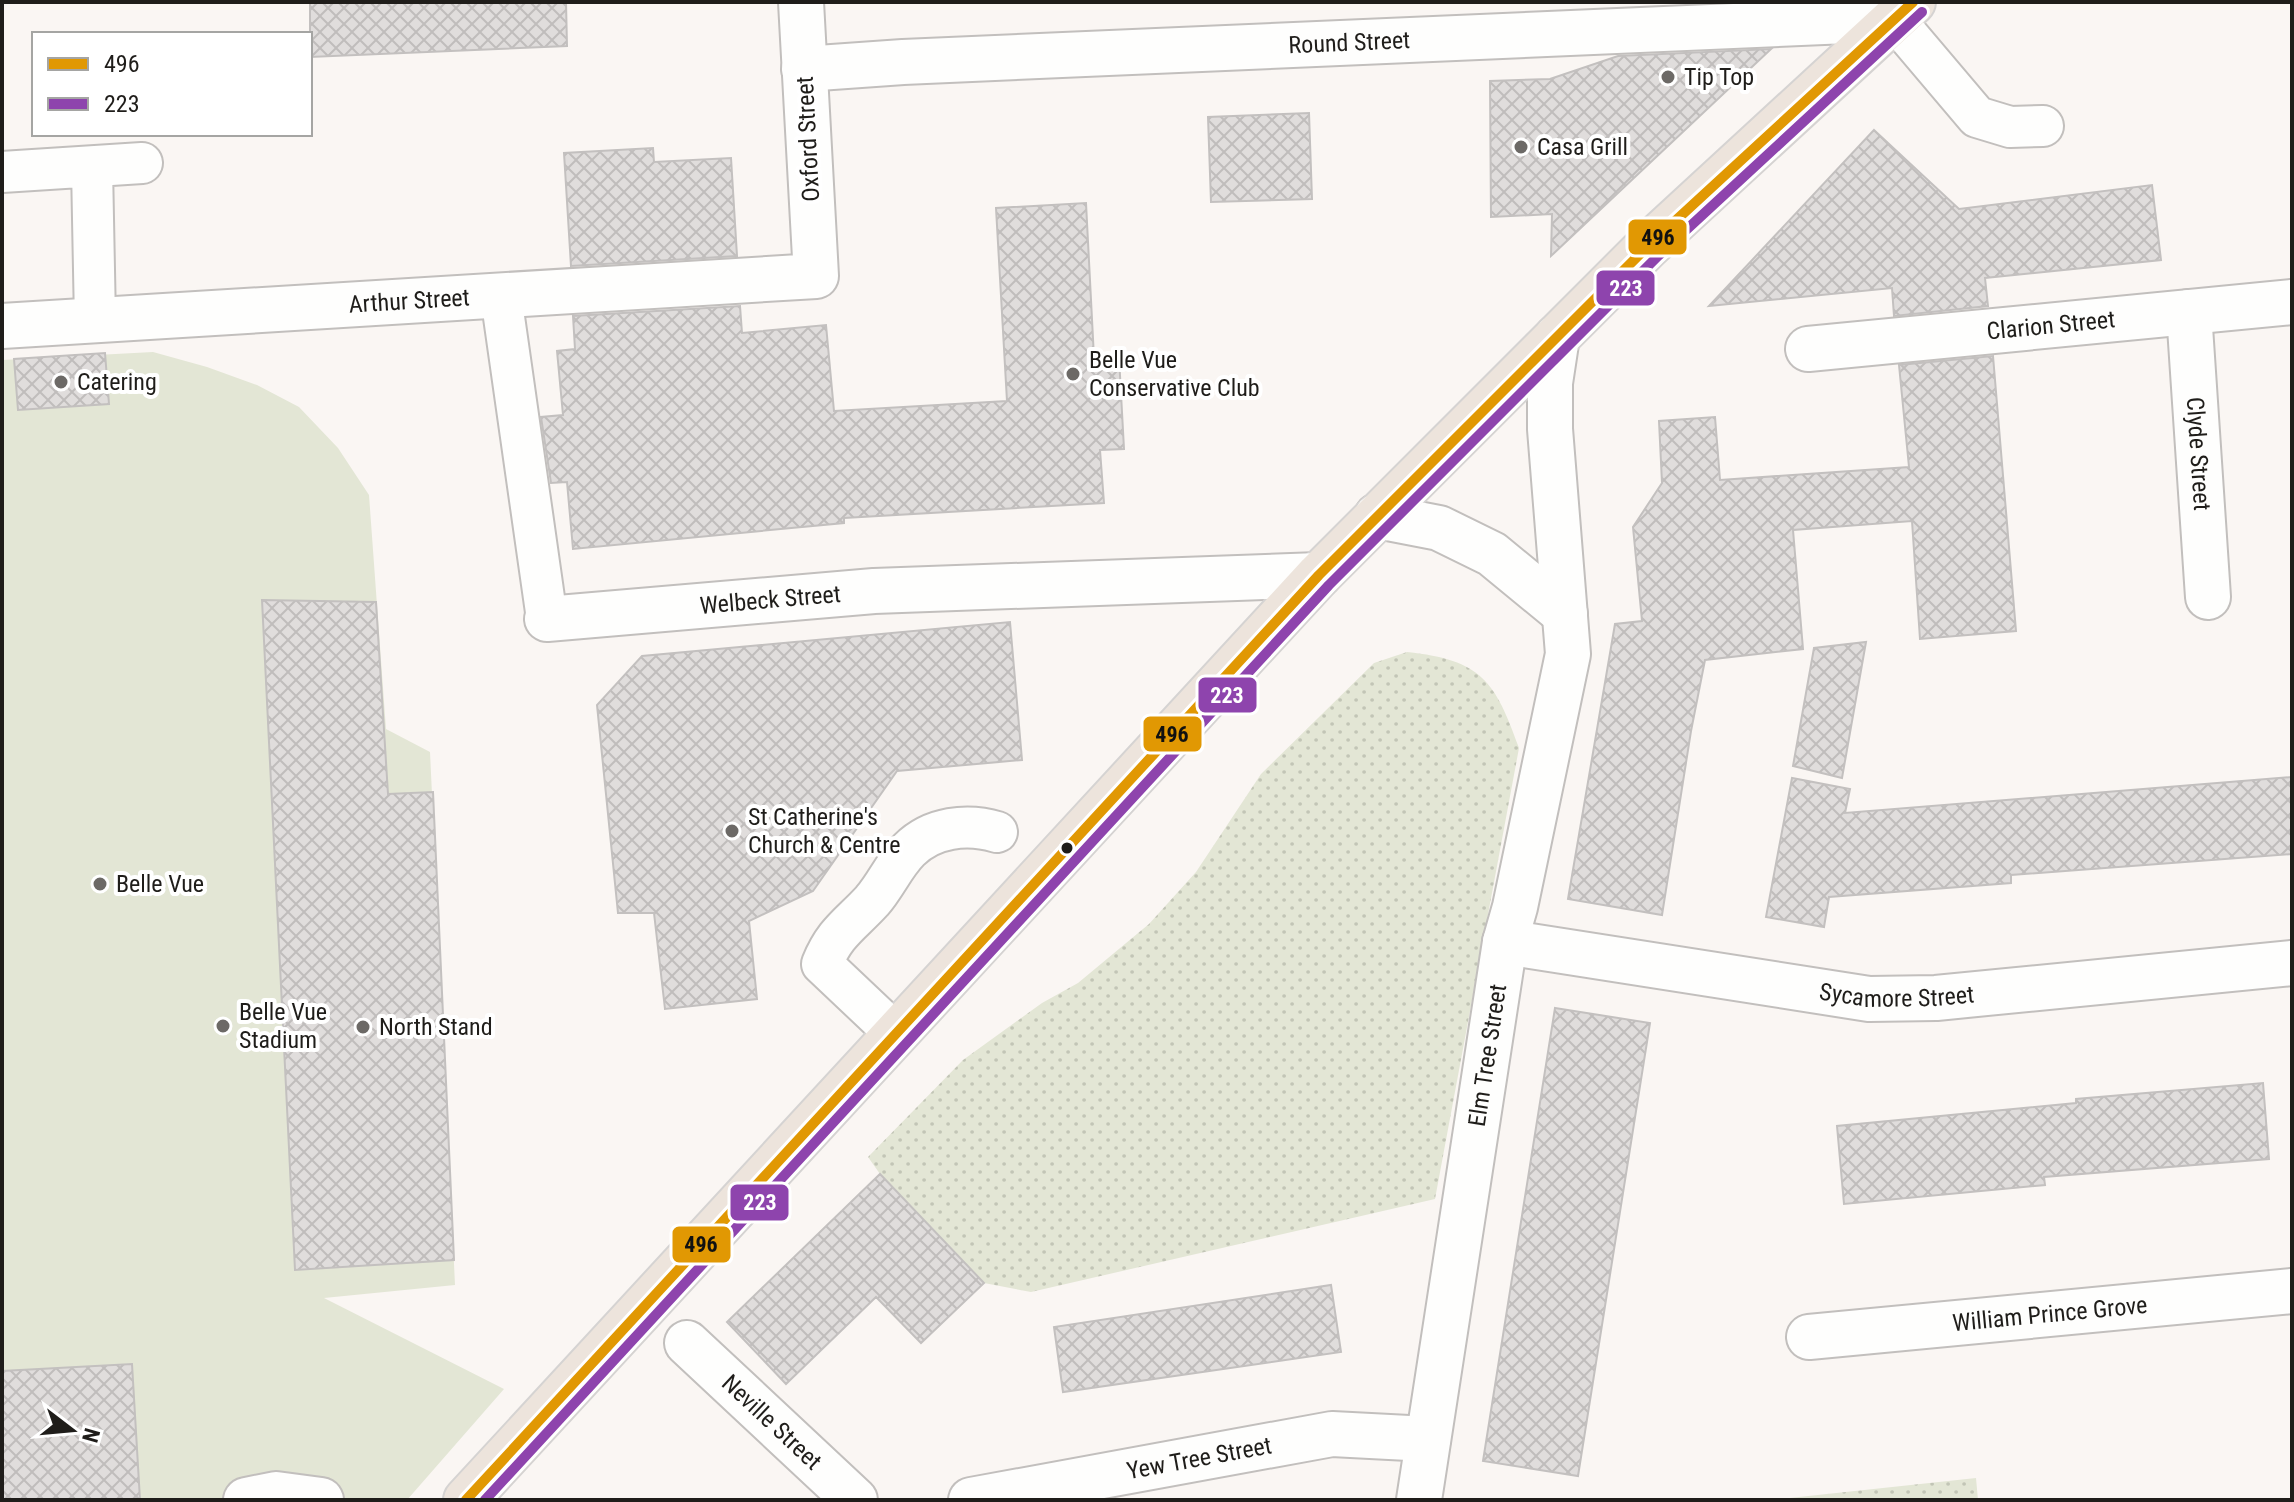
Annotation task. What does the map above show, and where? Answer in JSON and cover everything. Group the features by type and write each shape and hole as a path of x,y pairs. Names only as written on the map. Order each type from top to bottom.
{"highway":[{"path":"466,1500 1319,575 1648,246 1904,11"}],"street":[{"name":"Oxford Street","path":"801,2 816,276"},
{"name":"Round Street","path":"804,69 1904,11"},
{"name":"Arthur Street","path":"2,326 816,276"},
{"name":"Clarion Street","path":"1808,349 2292,302"},
{"name":"Clyde Street","path":"2189,312 2208,597"},
{"name":"Elm Tree Street","path":"1419,1500 1505,942 1568,654 1550,429 1550,383 1557,337"},
{"path":"1377,516 1439,528 1492,554 1565,614"},
{"name":"Welbeck Street","path":"547,619 874,591 1319,575"},
{"name":"Sycamore Street","path":"1505,942 1869,999 1936,998 2292,963"},
{"name":"William Prince Grove","path":"1809,1337 2292,1291"},
{"name":"Neville Street","path":"687,1343 855,1500"},
{"name":"Yew Tree Street","path":"971,1500 1332,1434 1428,1439"},
{"path":"246,1500 276,1494 321,1500"}],"lane":[{"path":"1904,11 1977,117 2010,127 2043,126"},
{"path":"2,172 142,163"},
{"path":"92,167 95,321"},
{"name":"Welbeck Street","path":"501,296 547,619"},
{"path":"896,1034 822,964 831,943 873,900 910,849 939,831 976,826 997,832"}],"green space":[{"name":"Belle Vue Stadium","path":"153,352 257,385 299,407 338,448 369,495 386,729 430,752 455,1285 324,1298 504,1389 407,1500 2,1500 2,360"},
{"path":"1407,652 1453,661 1482,678 1502,706 1519,748 1435,1199 1031,1292 984,1283 880,1174 868,1157 963,1060 1042,1003 1078,983 1149,924 1196,872 1261,774 1374,663"},
{"path":"1976,1478 1978,1500 1772,1500"}],"building":[{"path":"310,2 566,2 567,46 312,57"},
{"path":"1771,49 1551,256 1552,214 1491,217 1490,81 1550,79 1618,56"},
{"path":"1309,113 1312,199 1211,202 1208,117"},
{"path":"1874,130 1959,209 2152,185 2161,260 1985,278 1988,306 1894,316 1892,288 1709,306"},
{"path":"653,148 654,162 731,158 737,256 571,266 564,153"},
{"path":"1086,203 1094,358 1119,357 1124,449 1100,450 1104,503 844,518 844,523 573,549 567,482 551,483 541,417 563,415 557,351 575,349 573,316 740,306 742,333 826,325 834,411 1007,401 996,208"},
{"name":"Catering","path":"105,353 109,404 18,410 14,359"},
{"path":"1993,356 2016,631 1920,639 1912,521 1793,530 1803,649 1705,660 1662,915 1568,899 1615,624 1642,621 1633,527 1662,483 1659,421 1715,417 1720,480 1909,467 1899,365"},
{"name":"North Stand","path":"262,600 376,602 388,794 433,792 454,1260 295,1270"},
{"name":"St Catherine's Church & Centre","path":"1010,622 1022,760 897,771 813,891 749,921 757,999 665,1009 654,913 618,913 597,705 642,656"},
{"path":"1866,642 1842,778 1793,766 1814,648"},
{"path":"2292,777 2292,854 2011,875 2011,883 1829,897 1824,927 1766,917 1792,778 1850,789 1845,813"},
{"path":"1555,1008 1650,1023 1578,1476 1483,1461"},
{"path":"2263,1083 2269,1159 2044,1177 2045,1185 1844,1204 1837,1126 2076,1103 2076,1099"},
{"path":"880,1174 984,1283 921,1343 876,1297 786,1384 727,1322"},
{"path":"1331,1285 1341,1352 1063,1392 1054,1327"},
{"path":"132,1364 140,1500 2,1500 2,1371"}],"transit line":[{"name":"496","path":"466,1500 1319,575 1648,246 1913,2"},
{"name":"223","path":"485,1500 1329,585 1658,256 1922,12"}],"place":[{"name":"Tip Top","path":"1668,77"},
{"name":"Casa Grill","path":"1521,147"},
{"name":"Belle Vue Conservative Club","path":"1073,374"},
{"name":"Catering","path":"61,382"},
{"name":"St Catherine's Church & Centre","path":"732,831"},
{"name":"Belle Vue","path":"100,884"},
{"name":"Belle Vue Stadium","path":"223,1026"},
{"name":"North Stand","path":"363,1027"}]}
